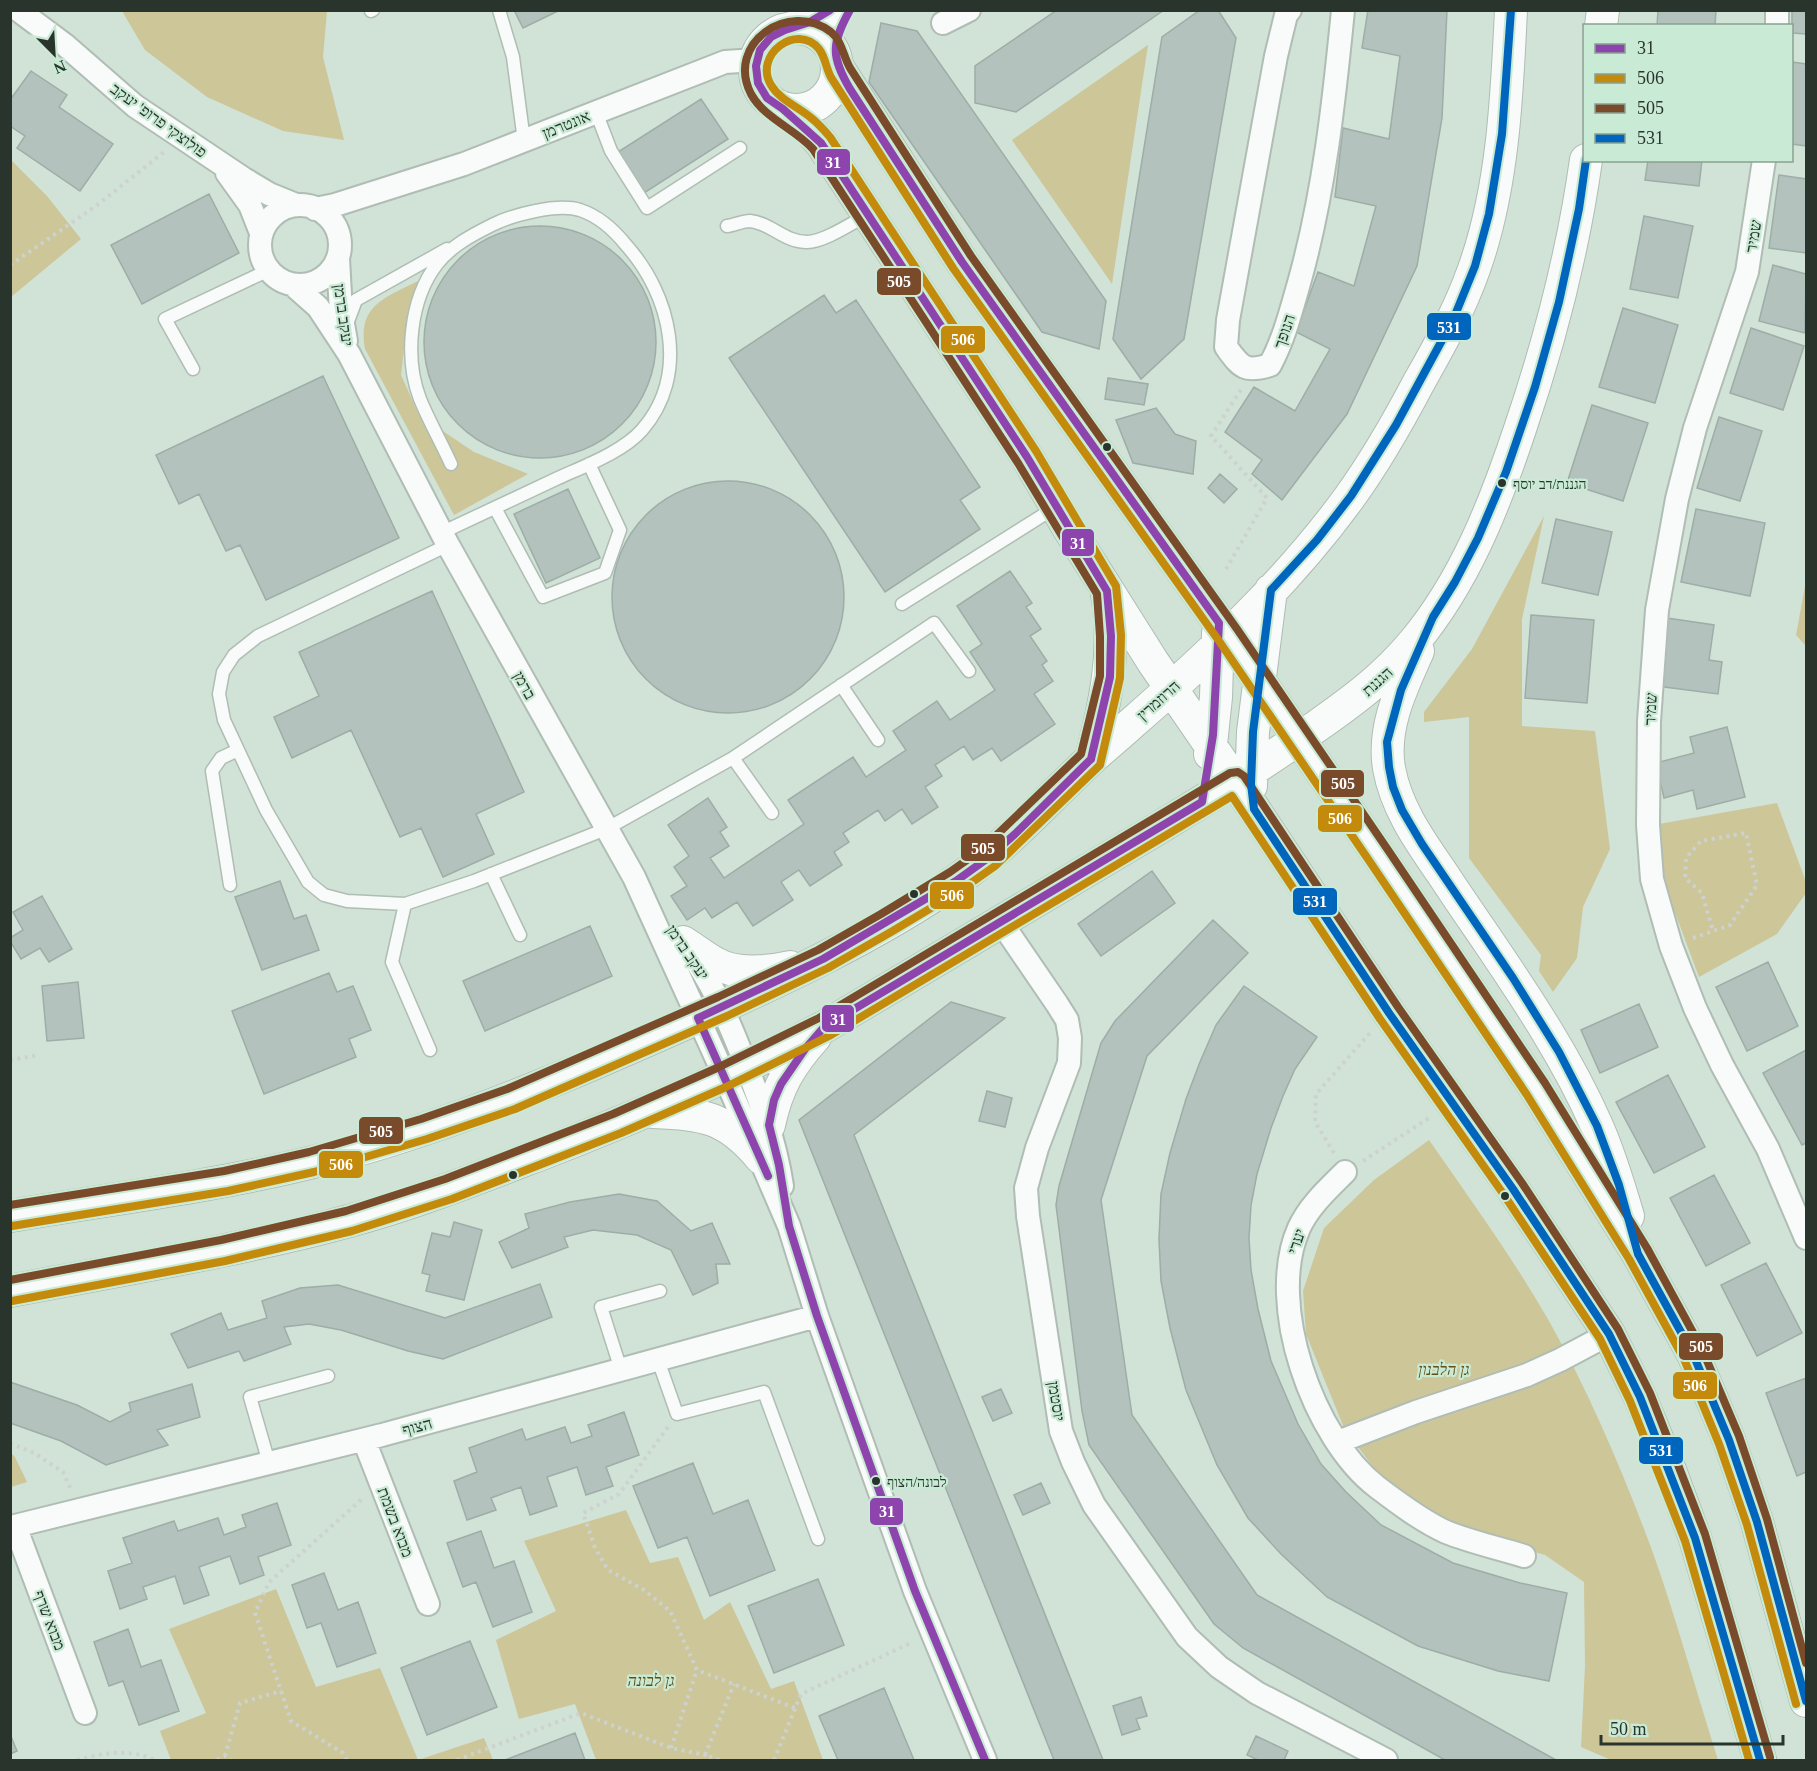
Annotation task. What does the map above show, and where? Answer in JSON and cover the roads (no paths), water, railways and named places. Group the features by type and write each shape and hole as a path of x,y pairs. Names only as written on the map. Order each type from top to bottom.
{"main road":[{"path":"831,10 810,22 771,36 762,46 756,60 755,74 759,87 768,99 807,128 821,143 1027,457 1107,591 1212,747 1243,777 1254,809 1389,1012 1514,1189 1609,1334 1640,1397 1695,1538 1760,1761"},
{"path":"779,106 793,110 805,109 818,103 829,93 835,81 835,58 843,23 850,10"},
{"path":"1202,802 1212,747 1222,634 1271,590 1317,540 1351,496 1396,425 1453,320 1475,266 1493,193 1502,134 1511,10"},
{"path":"784,30 799,28 813,31 824,39 962,262 1222,634 1258,680 1299,739 1536,1089 1638,1254 1693,1354 1729,1440 1757,1522 1806,1701"},
{"name":"הגננת","path":"1243,777 1365,692 1384,676 1417,639 1455,582 1478,538 1506,472 1535,387 1559,302 1579,209 1586,162"},
{"path":"10,1291 251,1245 350,1221 458,1186 646,1112 736,1072 824,1027 1243,777 1271,590"},
{"path":"1091,759 1110,677 1111,636 1107,591"},
{"path":"1433,617 1401,690 1390,727 1387,754 1393,787 1402,810 1422,844 1513,978 1559,1052 1597,1126 1619,1185 1638,1254"},
{"name":"הרוזמרין","path":"10,1216 226,1181 323,1159 424,1129 511,1099 710,1012 823,959 957,881 988,858 1091,759 1172,689 1222,634"},
{"path":"683,942 717,964 735,969 772,970 823,959"},
{"path":"769,1125 774,1100 781,1084 805,1049 824,1027"},
{"path":"646,1112 691,1113 713,1119 740,1137 761,1158"}],"street":[{"name":"פולוצקי פרופ' יעקב","path":"18,10 65,45 135,106 269,194 306,207"},
{"path":"943,23 969,10"},
{"name":"הנופך","path":"1290,10 1276,56 1228,320 1226,347 1240,365 1254,370 1270,365 1281,344 1311,238 1334,103 1342,10"},
{"name":"אונטרמן","path":"306,207 335,205 464,164 725,62 756,60"},
{"path":"217,160 250,205 261,233 262,257 269,270 279,279 292,284 306,285 319,280 330,272 339,252 339,233 333,221 323,212 306,207 278,211 261,233"},
{"name":"שמיר","path":"1764,162 1747,272 1693,438 1677,499 1657,610 1649,721 1648,825 1652,879 1675,956 1695,1008 1722,1065 1768,1149 1806,1238"},
{"name":"אונטרמן","path":"339,252 357,209 376,192"},
{"name":"יעקב ברמן","path":"339,252 341,313 349,354"},
{"name":"יעקב ברמן","path":"292,284 318,307 349,354"},
{"name":"ברמן","path":"349,354 445,539 710,1012"},
{"name":"יעקב ברמן","path":"634,877 698,963 710,1012"},
{"name":"יוסטמן","path":"1001,922 1067,1020 1070,1038 1069,1063 1037,1148 1026,1188 1028,1216 1061,1431 1073,1462 1094,1505 1187,1637 1219,1667 1257,1693 1359,1754 1386,1761"},
{"path":"710,1012 736,1072 761,1158 789,1226 817,1316 915,1591 985,1761"},
{"path":"736,1072 769,1125 779,1165 789,1226"},
{"name":"יערי","path":"1346,1172 1317,1200 1299,1228 1290,1261 1287,1296 1291,1332 1302,1370 1319,1409 1338,1442 1358,1469 1370,1481 1414,1514 1444,1531 1473,1542 1524,1556"},
{"name":"הצוף","path":"13,1526 364,1440 817,1316"},
{"path":"1338,1442 1416,1412 1527,1375 1609,1334"},
{"name":"מבוא בשמת","path":"364,1440 428,1604"},
{"name":"מבוא שרף","path":"13,1526 85,1713"}],"lane":[{"path":"499,10 513,57 524,141"},
{"path":"597,112 611,151 647,208 740,148"},
{"path":"344,331 356,300 466,238 506,218 544,209 579,210 611,228 639,259 659,294 670,332 670,368 660,405 641,432 610,454 495,508 445,539 258,636 234,655 223,672 219,694 224,720 266,810 308,882 324,895 347,901 405,904 491,874 606,829 733,758 934,623 969,671"},
{"path":"727,226 748,221 766,225 786,238 808,242 828,236 868,215"},
{"path":"451,464 419,397 412,363 413,332 419,297 437,264 466,238"},
{"path":"193,369 165,319 269,270"},
{"path":"495,508 543,597 605,573 620,530 589,464"},
{"path":"902,604 1056,507"},
{"path":"841,685 878,740"},
{"path":"230,885 212,771 220,758 238,750"},
{"path":"733,758 772,813"},
{"path":"491,874 520,935"},
{"path":"405,904 392,962 430,1050"},
{"path":"621,1370 601,1307 660,1291"},
{"path":"658,1360 677,1414 764,1392 818,1539"},
{"path":"269,1463 250,1397 328,1376"}],"place":[{"name":"הגננת/דב יוסף","path":"1502,483"},
{"name":"לבונה/הצוף","path":"876,1481"}],"park label":[{"name":"גן הלבנון","path":"1444,1369"},
{"name":"גן לבונה","path":"651,1680"}]}
